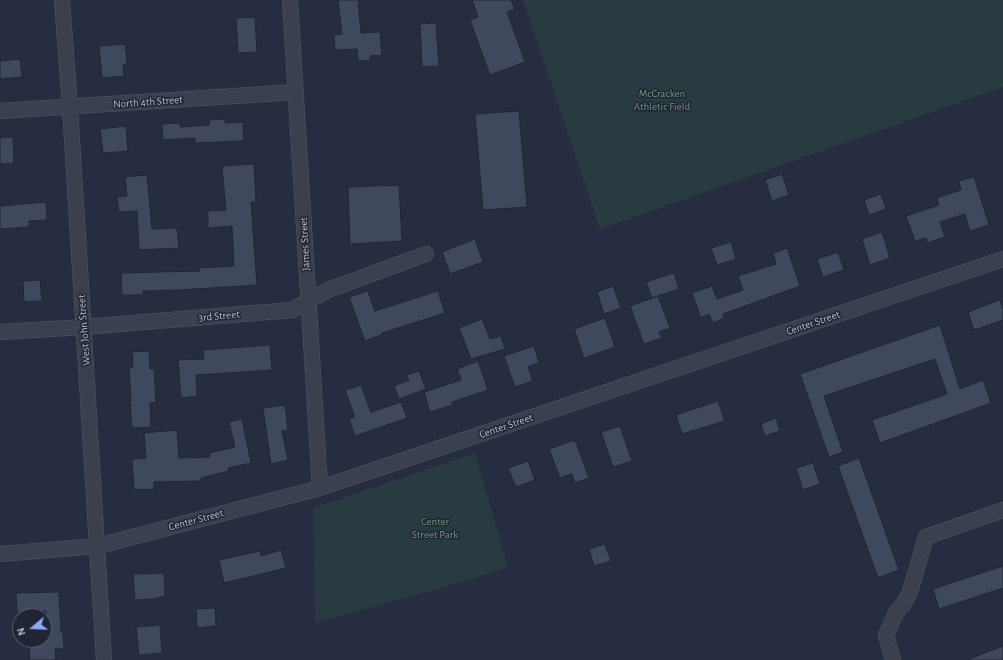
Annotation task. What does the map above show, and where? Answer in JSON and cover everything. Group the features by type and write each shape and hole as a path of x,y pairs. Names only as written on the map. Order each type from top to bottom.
{"street":[{"name":"West John Street","path":"62,0 98,546 104,660"},
{"name":"James Street","path":"290,0 320,488"},
{"name":"North 4th Street","path":"0,111 296,92"},
{"name":"3rd Street","path":"0,332 84,327 292,310 328,290 426,254"},
{"name":"Center Street","path":"0,554 98,546 320,488 1003,259"},
{"path":"891,656 886,635 896,613 910,592 926,537 1003,510"}],"green space":[{"name":"McCracken Athletic Field","path":"523,0 1003,0 1003,87 600,229"},
{"name":"Center Street Park","path":"475,453 508,567 473,579 315,623 313,508"}],"building":[{"path":"338,0 358,0 361,33 380,32 382,55 370,56 371,60 358,61 357,49 335,50 334,35 342,34"},
{"path":"472,0 511,0 515,9 507,12 525,62 490,75 470,20 478,17"},
{"path":"255,17 257,52 238,53 236,18"},
{"path":"436,23 439,66 422,67 420,24"},
{"path":"125,44 127,63 123,65 124,76 102,78 99,46"},
{"path":"20,59 22,77 0,79 0,61"},
{"path":"519,111 527,207 483,210 475,114"},
{"path":"225,119 225,123 243,122 244,141 195,143 195,138 163,140 162,124 180,123 180,127 209,125 209,120"},
{"path":"126,126 128,151 103,153 100,129"},
{"path":"13,137 14,163 0,164 0,138"},
{"path":"254,164 256,202 251,202 257,285 143,291 143,295 122,295 121,273 200,271 199,268 234,266 232,226 208,228 208,211 226,210 222,166"},
{"path":"782,174 789,195 772,201 765,180"},
{"path":"147,175 152,229 177,228 179,248 139,250 137,211 119,212 117,197 127,196 125,177"},
{"path":"974,177 989,225 970,231 965,214 940,222 945,237 927,243 926,238 915,241 906,216 939,205 937,198 961,190 959,181"},
{"path":"399,185 402,241 350,244 348,187"},
{"path":"881,194 886,209 869,215 864,200"},
{"path":"46,202 47,220 29,221 29,227 0,229 0,206"},
{"path":"882,232 890,258 870,265 862,239"},
{"path":"475,239 483,262 450,274 442,252"},
{"path":"731,242 736,259 717,265 711,248"},
{"path":"787,248 800,286 723,314 724,318 713,323 709,314 701,318 692,293 712,286 717,299 743,290 738,276 776,264 773,253"},
{"path":"838,252 844,270 823,277 817,259"},
{"path":"674,273 679,289 652,298 646,282"},
{"path":"40,280 42,301 24,302 23,281"},
{"path":"613,286 621,308 604,314 597,292"},
{"path":"368,291 375,311 438,291 445,313 382,333 383,334 365,341 349,297"},
{"path":"658,296 670,328 659,332 662,338 644,344 630,306"},
{"path":"1000,300 1003,309 1003,320 974,330 968,312"},
{"path":"605,318 615,347 584,358 574,329"},
{"path":"482,319 490,339 501,336 505,349 471,359 459,328"},
{"path":"940,325 960,389 983,380 991,403 880,443 872,420 947,394 935,359 824,396 843,452 829,457 800,374"},
{"path":"270,345 272,370 196,375 197,396 181,398 178,360 204,359 203,350"},
{"path":"534,346 539,363 528,367 533,381 515,387 504,356"},
{"path":"149,351 150,369 154,369 156,402 150,403 151,427 132,428 129,367 133,367 132,352"},
{"path":"478,361 488,390 452,402 453,405 430,412 424,392 461,380 457,369"},
{"path":"419,371 426,389 399,399 394,386 409,380 407,375"},
{"path":"361,385 371,412 401,402 407,418 355,436 349,419 355,417 345,390"},
{"path":"718,401 725,421 682,434 676,415"},
{"path":"285,405 288,430 282,431 288,460 271,464 263,408"},
{"path":"776,418 780,431 765,436 761,424"},
{"path":"242,419 251,463 228,468 229,471 201,478 201,481 154,482 154,489 134,490 132,459 146,458 144,433 177,430 179,458 210,457 209,453 235,447 229,422"},
{"path":"620,426 632,461 613,467 601,432"},
{"path":"575,440 589,478 575,483 572,474 560,478 549,449"},
{"path":"859,458 899,570 878,578 838,466"},
{"path":"528,461 535,480 516,487 508,468"},
{"path":"813,463 820,484 803,490 796,468"},
{"path":"605,544 611,561 594,566 589,549"},
{"path":"281,550 286,568 224,583 219,560 260,551 261,556"},
{"path":"1003,566 1003,588 939,609 933,589"},
{"path":"164,573 165,596 153,599 135,600 133,574"},
{"path":"59,592 61,632 63,632 64,649 55,649 56,660 30,660 29,648 52,648 52,608 17,608 16,593"},
{"path":"215,608 216,626 197,628 196,609"},
{"path":"160,625 162,653 139,655 136,627"},
{"path":"1003,646 1003,660 969,660 969,659"}]}
